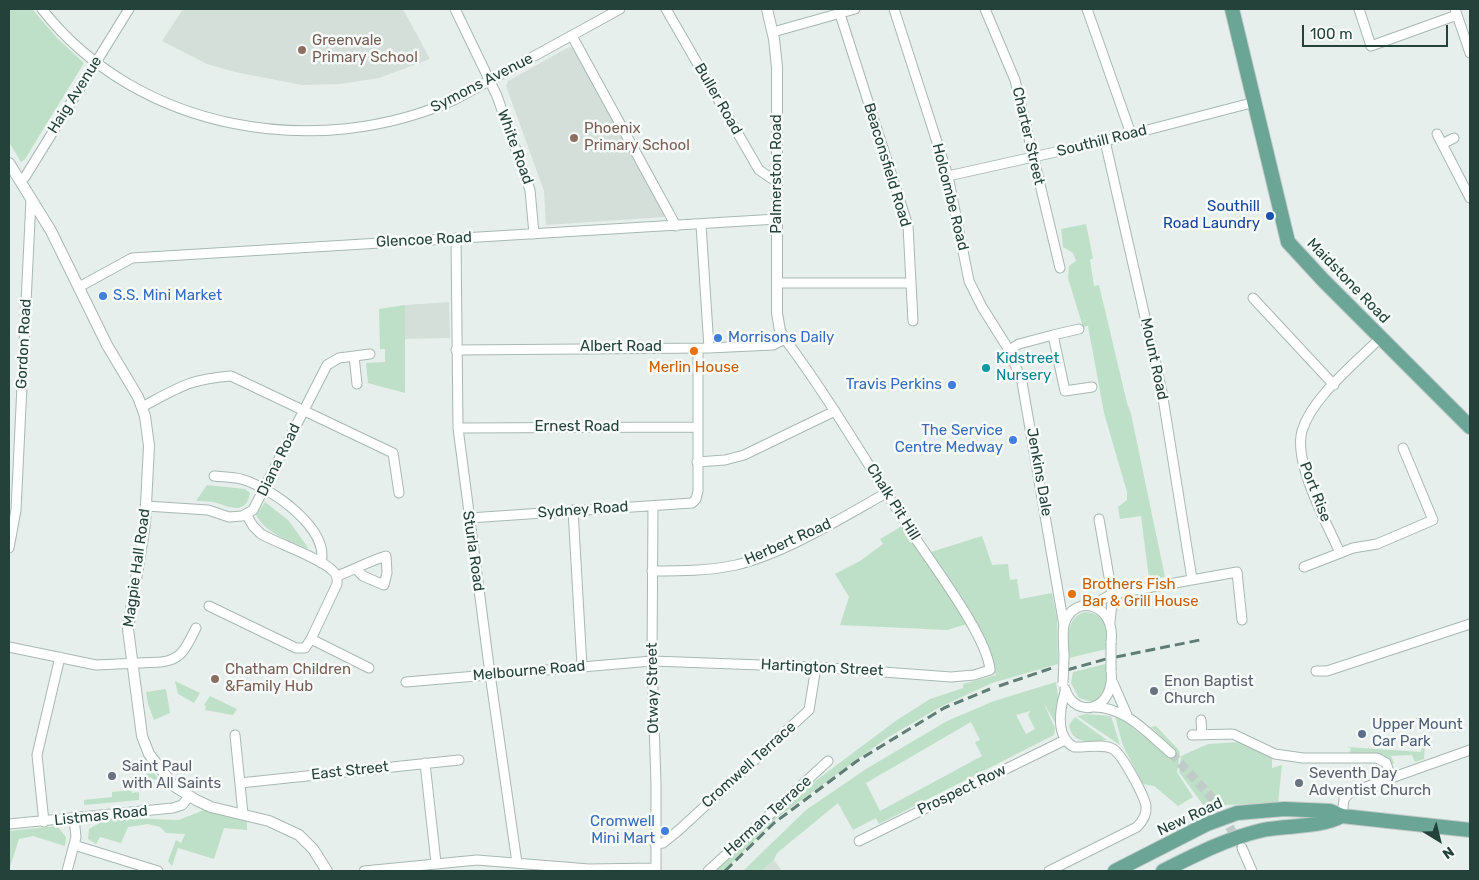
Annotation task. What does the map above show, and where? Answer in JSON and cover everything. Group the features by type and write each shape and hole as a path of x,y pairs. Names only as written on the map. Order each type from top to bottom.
{"main road":[{"name":"Maidstone Road","path":"1232,9 1288,242 1307,265 1470,427"},
{"name":"New Road","path":"1115,871 1207,824 1233,814 1284,809 1330,812 1342,816 1470,830"},
{"name":"New Road","path":"1163,871 1209,849 1249,834 1288,826 1331,822 1342,816"}],"street":[{"name":"Symons Avenue","path":"42,9 70,41 117,76 179,107 226,123 269,131 319,132 389,122 430,111 572,36 618,9"},
{"name":"Haig Avenue","path":"20,180 25,177 129,9"},
{"name":"White Road","path":"455,9 500,103 531,193 534,234"},
{"name":"Buller Road","path":"666,9 759,170 777,182"},
{"name":"Palmerston Road","path":"767,9 773,32 777,74 778,322 785,339"},
{"path":"773,32 855,9"},
{"name":"Holcombe Road","path":"894,9 948,176 969,281 982,307 1009,350"},
{"name":"Charter Street","path":"985,9 1015,80 1060,268"},
{"path":"1087,9 1131,134"},
{"path":"1359,9 1371,46 1456,12 1470,52"},
{"name":"Beaconsfield Road","path":"840,14 908,226 913,321"},
{"path":"572,36 676,226"},
{"name":"Southill Road","path":"948,176 1105,141 1254,102"},
{"path":"1437,134 1470,198"},
{"path":"1442,144 1454,138"},
{"name":"Mount Road","path":"1105,141 1162,392 1192,579"},
{"name":"Magpie Hall Road","path":"9,163 51,231 107,345 142,407 149,446 144,538 128,624 142,736 149,754 171,782 189,797 211,807 279,825 299,835 312,849 326,871"},
{"name":"Gordon Road","path":"9,548 17,492 31,199"},
{"name":"Glencoe Road","path":"79,287 132,258 777,220"},
{"path":"701,225 709,348"},
{"name":"Sturla Road","path":"456,238 458,428 517,863"},
{"path":"777,283 911,283"},
{"path":"1253,298 1334,385"},
{"path":"1009,350 1019,344 1079,329"},
{"path":"1053,335 1065,392 1092,387"},
{"name":"Port Rise","path":"1340,554 1305,469 1301,445 1302,432 1309,415 1334,385 1380,338"},
{"name":"Albert Road","path":"456,350 709,348 773,345 785,339"},
{"name":"Chalk Pit Hill","path":"785,339 888,492 983,645 990,670"},
{"path":"698,348 697,462 725,460 744,455 835,411"},
{"name":"Jenkins Dale","path":"1009,350 1024,387 1059,597 1058,604 1064,626 1064,688 1061,730 1065,740"},
{"name":"Diana Road","path":"246,514 256,506 326,365 338,358 370,354"},
{"path":"354,356 357,384"},
{"path":"142,407 184,384 210,378 231,376 393,453 399,493"},
{"name":"Ernest Road","path":"458,428 697,427"},
{"path":"1304,566 1355,548 1377,544 1434,520 1403,448"},
{"name":"Sydney Road","path":"469,518 692,503 696,499 697,462"},
{"path":"214,476 240,479 265,489 290,507 311,529 321,549 321,563"},
{"name":"Herbert Road","path":"652,571 698,570 748,561 782,548 888,492"},
{"path":"146,506 208,510 229,517 246,514 260,533 332,569 337,576 337,584 305,648 296,648 209,606"},
{"name":"Otway Street","path":"653,506 652,662 656,784 655,870"},
{"path":"573,510 582,666"},
{"path":"1099,519 1115,593 1110,622 1112,683 1127,715"},
{"path":"337,576 356,570"},
{"path":"1064,626 1071,612 1078,608 1091,606 1115,593 1237,572 1242,620"},
{"path":"1059,597 1070,606 1078,608"},
{"path":"1091,606 1103,612 1110,622"},
{"path":"1316,671 1327,671 1470,624"},
{"path":"9,647 96,665 169,661 187,649 196,628"},
{"path":"311,639 369,668"},
{"path":"44,822 37,755 60,657"},
{"name":"Hartington Street","path":"652,662 816,667 952,677 974,675 990,670"},
{"name":"Melbourne Road","path":"406,682 582,666 652,662"},
{"name":"Cromwell Terrace","path":"655,844 663,843 679,830 809,710 816,667"},
{"path":"1088,707 1107,697 1112,683"},
{"path":"1064,688 1071,700 1088,707"},
{"path":"1062,720 1072,710 1088,707 1114,709 1127,715 1171,752"},
{"path":"1201,720 1202,734"},
{"path":"1192,735 1233,734 1275,754 1303,758 1378,758 1386,763 1391,778"},
{"path":"235,735 243,814"},
{"path":"1049,871 1135,828 1142,822 1146,811 1144,802 1118,752 1105,746 1076,747 1065,740"},
{"name":"Prospect Row","path":"859,841 1065,740"},
{"path":"1342,816 1346,794 1470,750"},
{"name":"East Street","path":"240,783 459,760"},
{"name":"Herman Terrace","path":"708,871 828,761"},
{"path":"425,763 436,863"},
{"name":"Listmas Road","path":"9,824 173,808 182,805 189,797"},
{"path":"67,871 76,834 74,818"},
{"path":"74,845 158,871"},
{"path":"1242,848 1252,871"},
{"path":"364,871 477,860 589,869 655,870"}],"shaded area":[{"name":"Greenvale Primary School","path":"183,9 403,9 430,59 379,78 340,84 302,85 235,72 207,64 162,41"},
{"name":"Phoenix Primary School","path":"569,47 575,49 665,215 664,217 546,225 544,191 506,86 508,81"},
{"path":"449,302 450,338 405,339 405,305"},
{"path":"774,860 782,871 762,871"}],"green space":[{"path":"9,9 32,9 58,39 84,63 25,159 21,162 9,142"},
{"path":"1086,224 1093,258 1090,260 1094,286 1099,285 1131,414 1165,577 1149,579 1141,516 1120,519 1118,507 1127,500 1127,492 1104,413 1088,326 1083,327 1068,278 1069,266 1076,261 1073,253 1063,247 1061,229"},
{"path":"405,305 405,393 368,383 366,363 385,362 385,349 380,349 379,309"},
{"path":"207,485 245,489 250,493 248,501 240,508 235,508 213,502 196,501"},
{"path":"265,502 288,520 309,549 272,532 260,522 256,515"},
{"path":"902,526 965,614 967,624 947,630 840,625 849,597 835,574 860,561 883,544 880,539"},
{"path":"982,536 992,565 1008,564 1010,580 1017,579 1020,599 1052,593 1057,619 1058,664 992,683 940,707 887,738 778,817 724,871 711,871 818,779 897,720 930,699 963,688 963,684 996,675 990,656 963,608 966,605 931,552"},
{"path":"1085,612 1098,616 1105,624 1108,636 1107,649 1069,658 1069,630 1071,624 1078,615"},
{"path":"1109,663 1108,683 1102,697 1092,702 1079,698 1071,683 1073,672"},
{"path":"175,681 200,693 194,703 178,694"},
{"path":"1056,682 1059,703 1057,726 1043,702 1055,728 1054,735 879,824 876,818 853,830 838,803 777,853 774,860 762,871 743,871 806,810 866,769 947,721 994,701","holes":["1030,711 1028,715 1035,729 1026,734 1016,715","971,722 980,740 975,742 982,756 880,811 866,783"]},
{"path":"166,689 170,713 154,720 146,692"},
{"path":"210,696 237,709 233,715 205,710 206,706 204,705"},
{"path":"1114,713 1168,756 1174,749 1151,727 1156,726 1177,748 1180,752 1177,772 1193,797 1178,806 1154,786 1143,784 1123,746"},
{"path":"1086,714 1111,716 1120,745 1077,716"},
{"path":"1075,717 1107,740 1083,741 1078,739 1074,736 1069,725"},
{"path":"1240,742 1272,758 1272,768 1282,765 1278,803 1226,805 1209,813 1179,772 1181,756 1208,744"},
{"path":"1422,745 1425,745 1424,759 1415,762 1412,755 1391,756 1394,763 1391,765 1381,755 1349,754 1351,748 1347,747 1421,752"},
{"path":"152,771 159,779 132,782"},
{"path":"131,790 132,793 139,792 139,800 84,805 84,800 112,797 112,792"},
{"path":"204,810 247,821 247,830 224,828 214,859 178,848 172,866 168,861 176,840 181,843 185,834 166,833 160,827 148,824 128,827 121,843 100,837 96,844 88,839 89,829 103,821 124,818 179,820"},
{"path":"57,826 66,837 65,846 33,836 19,839 9,870 9,831"}],"tunnel":[{"path":"1171,753 1213,799 1242,848"}],"railway":[{"path":"1116,657 1200,640"},
{"path":"1067,670 1106,659"},
{"path":"999,686 1055,667"},
{"path":"725,871 774,823 857,761 944,708 990,689"}],"place":[{"name":"Greenvale Primary School","path":"302,50"},
{"name":"Phoenix Primary School","path":"574,138"},
{"name":"Southill Road Laundry","path":"1270,216"},
{"name":"S.S. Mini Market","path":"103,296"},
{"name":"Morrisons Daily","path":"718,338"},
{"name":"Merlin House","path":"694,351"},
{"name":"Kidstreet Nursery","path":"986,368"},
{"name":"Travis Perkins","path":"952,385"},
{"name":"The Service Centre Medway","path":"1013,440"},
{"name":"Brothers Fish Bar & Grill House","path":"1072,594"},
{"name":"Chatham Children &Family Hub","path":"215,679"},
{"name":"Enon Baptist Church","path":"1154,691"},
{"name":"Upper Mount Car Park","path":"1362,734"},
{"name":"Saint Paul with All Saints","path":"112,776"},
{"name":"Seventh Day Adventist Church","path":"1299,783"},
{"name":"Cromwell Mini Mart","path":"665,831"}]}
